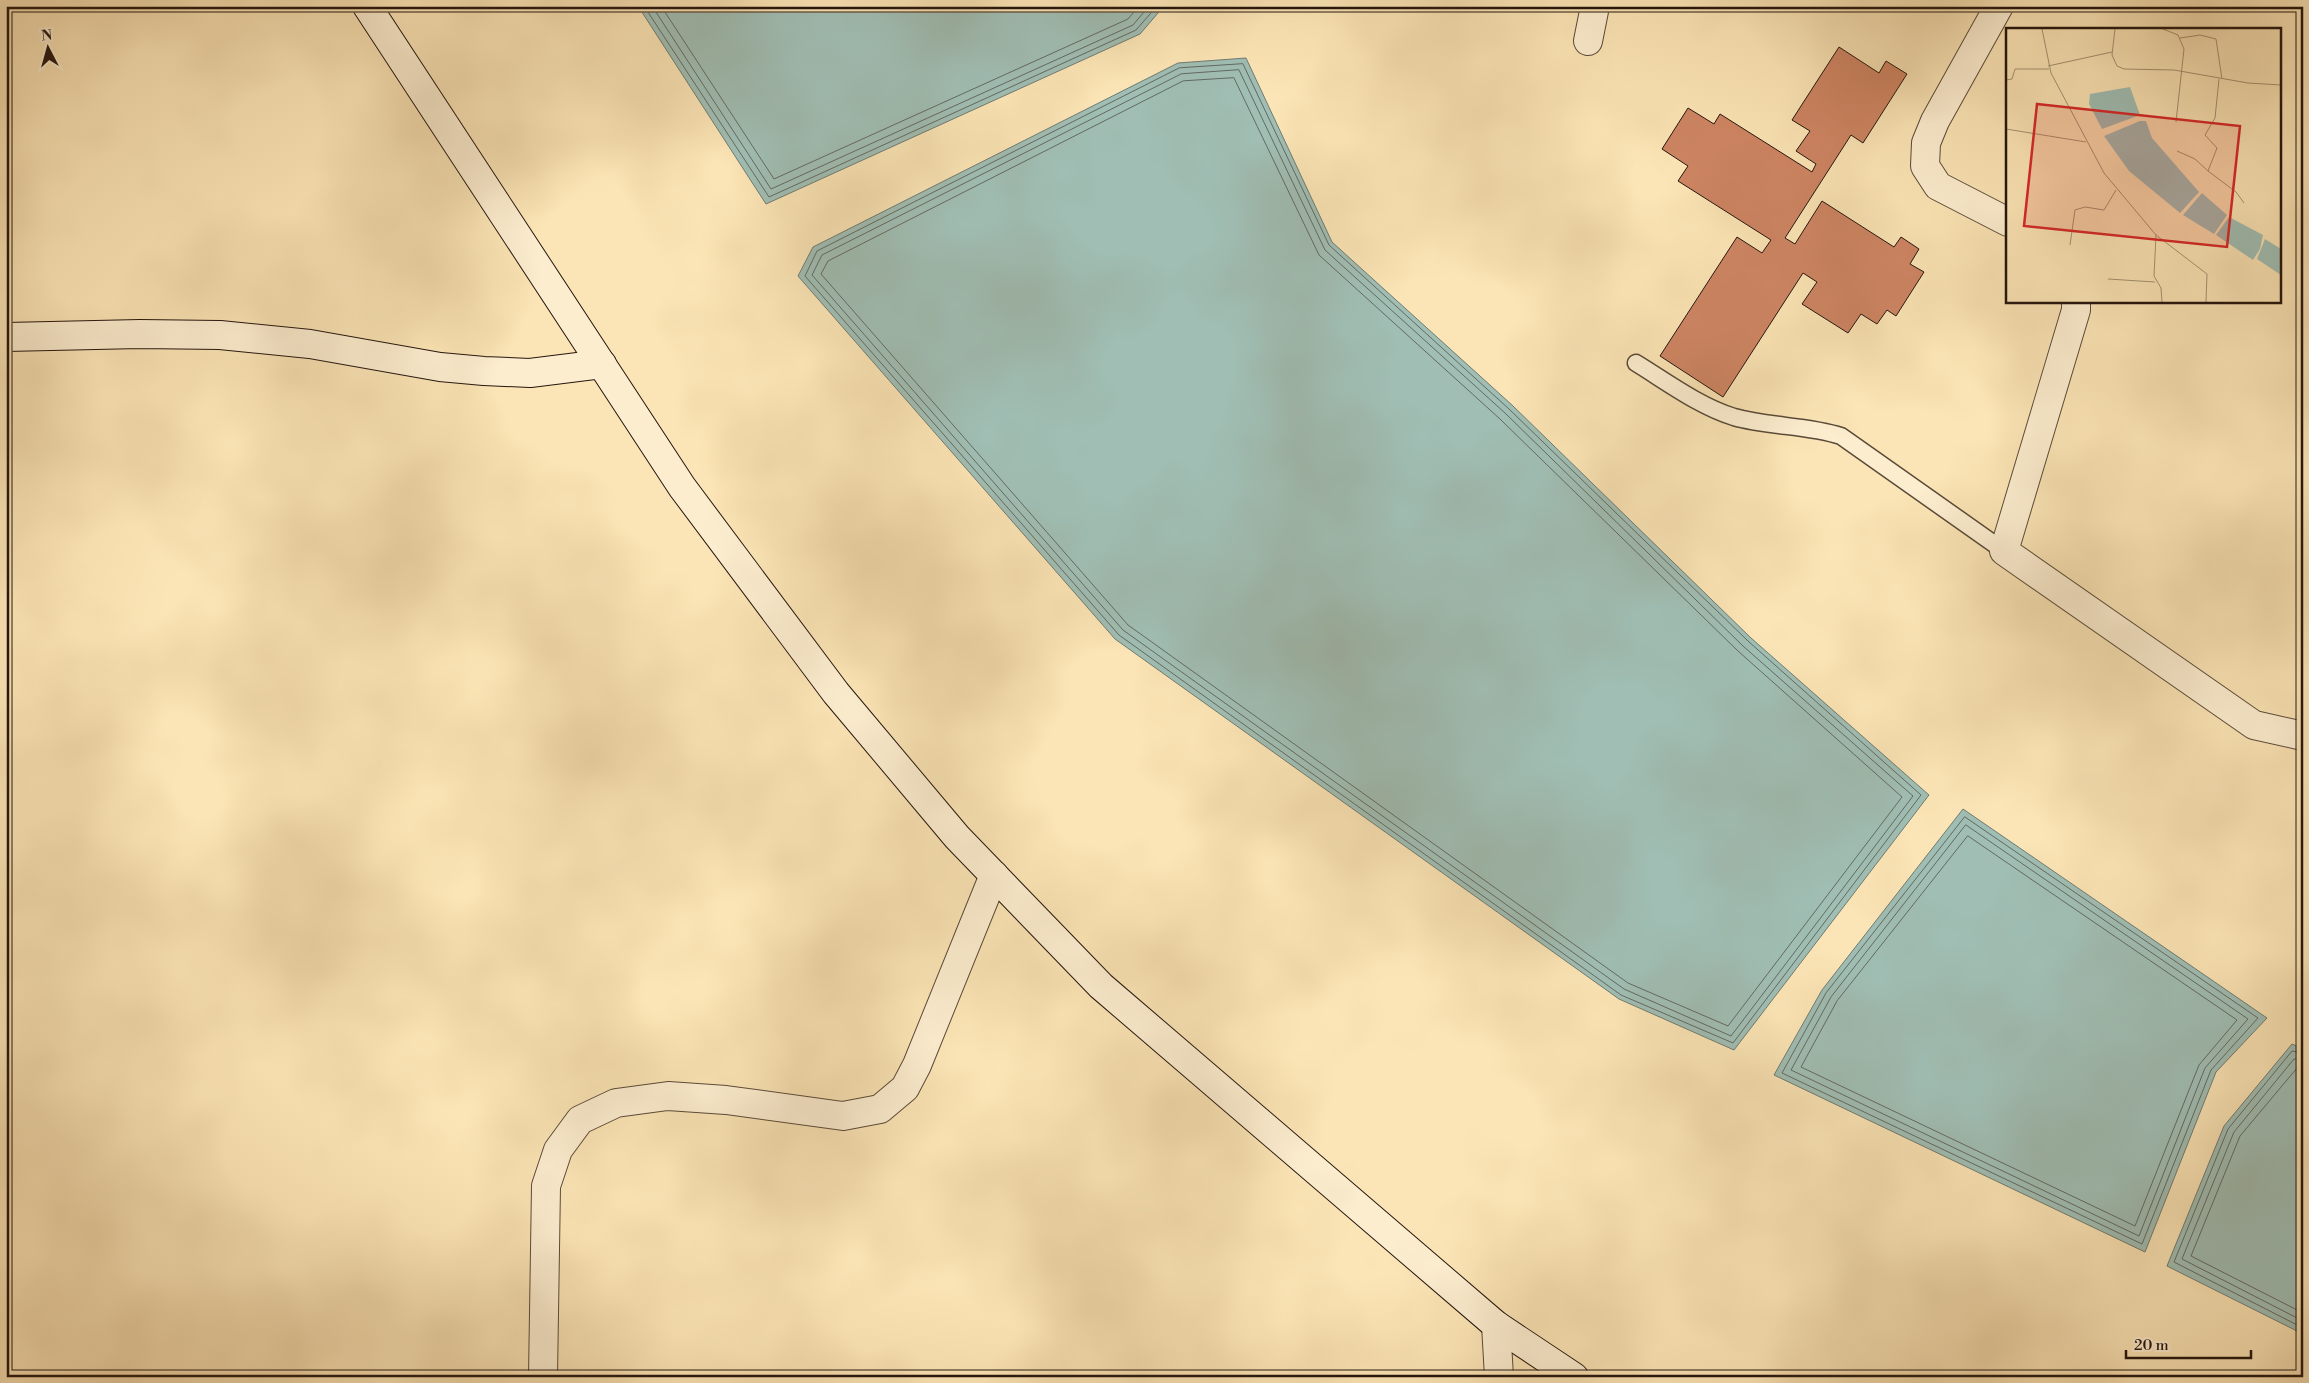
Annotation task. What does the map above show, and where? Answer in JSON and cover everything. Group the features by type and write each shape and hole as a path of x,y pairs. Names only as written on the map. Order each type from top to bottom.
{"street":[{"path":"367,6 682,487 836,693 957,838 1101,986 1496,1325 1574,1377"},
{"path":"1588,41 1595,6"},
{"path":"1998,6 1935,121 1926,143 1925,166 1938,186 2006,221"},
{"path":"2076,302 2076,310 2004,551 2254,725 2303,736"},
{"path":"6,337 140,334 220,335 310,344 440,367 484,371 530,373 602,364"},
{"path":"543,1377 546,1186 558,1150 580,1120 616,1103 668,1096 726,1100 843,1116 880,1109 905,1088 917,1065 994,875"},
{"path":"1496,1325 1499,1377"}],"lane":[{"path":"1636,363 1713,409 1735,417 1824,430 1841,436 2004,551"}],"water":[{"path":"638,6 1164,6 1140,34 766,204"},
{"path":"1246,58 1332,242 1512,405 1751,638 1929,795 1734,1050 1619,999 1115,639 798,276 813,247 1178,63"},
{"path":"1963,809 2267,1018 2216,1072 2145,1252 1774,1075 1822,990"},
{"path":"2292,1044 2303,1049 2303,1334 2167,1266 2224,1126"}],"building":[{"path":"1839,47 1879,73 1886,61 1907,74 1863,143 1851,135 1785,238 1795,244 1822,201 1894,247 1901,237 1919,249 1910,264 1924,272 1896,316 1887,310 1877,324 1861,314 1848,333 1802,304 1817,282 1803,273 1723,397 1660,356 1737,237 1762,253 1771,240 1678,181 1688,166 1662,149 1688,108 1714,124 1720,114 1812,172 1816,164 1796,151 1810,131 1792,120"}]}
